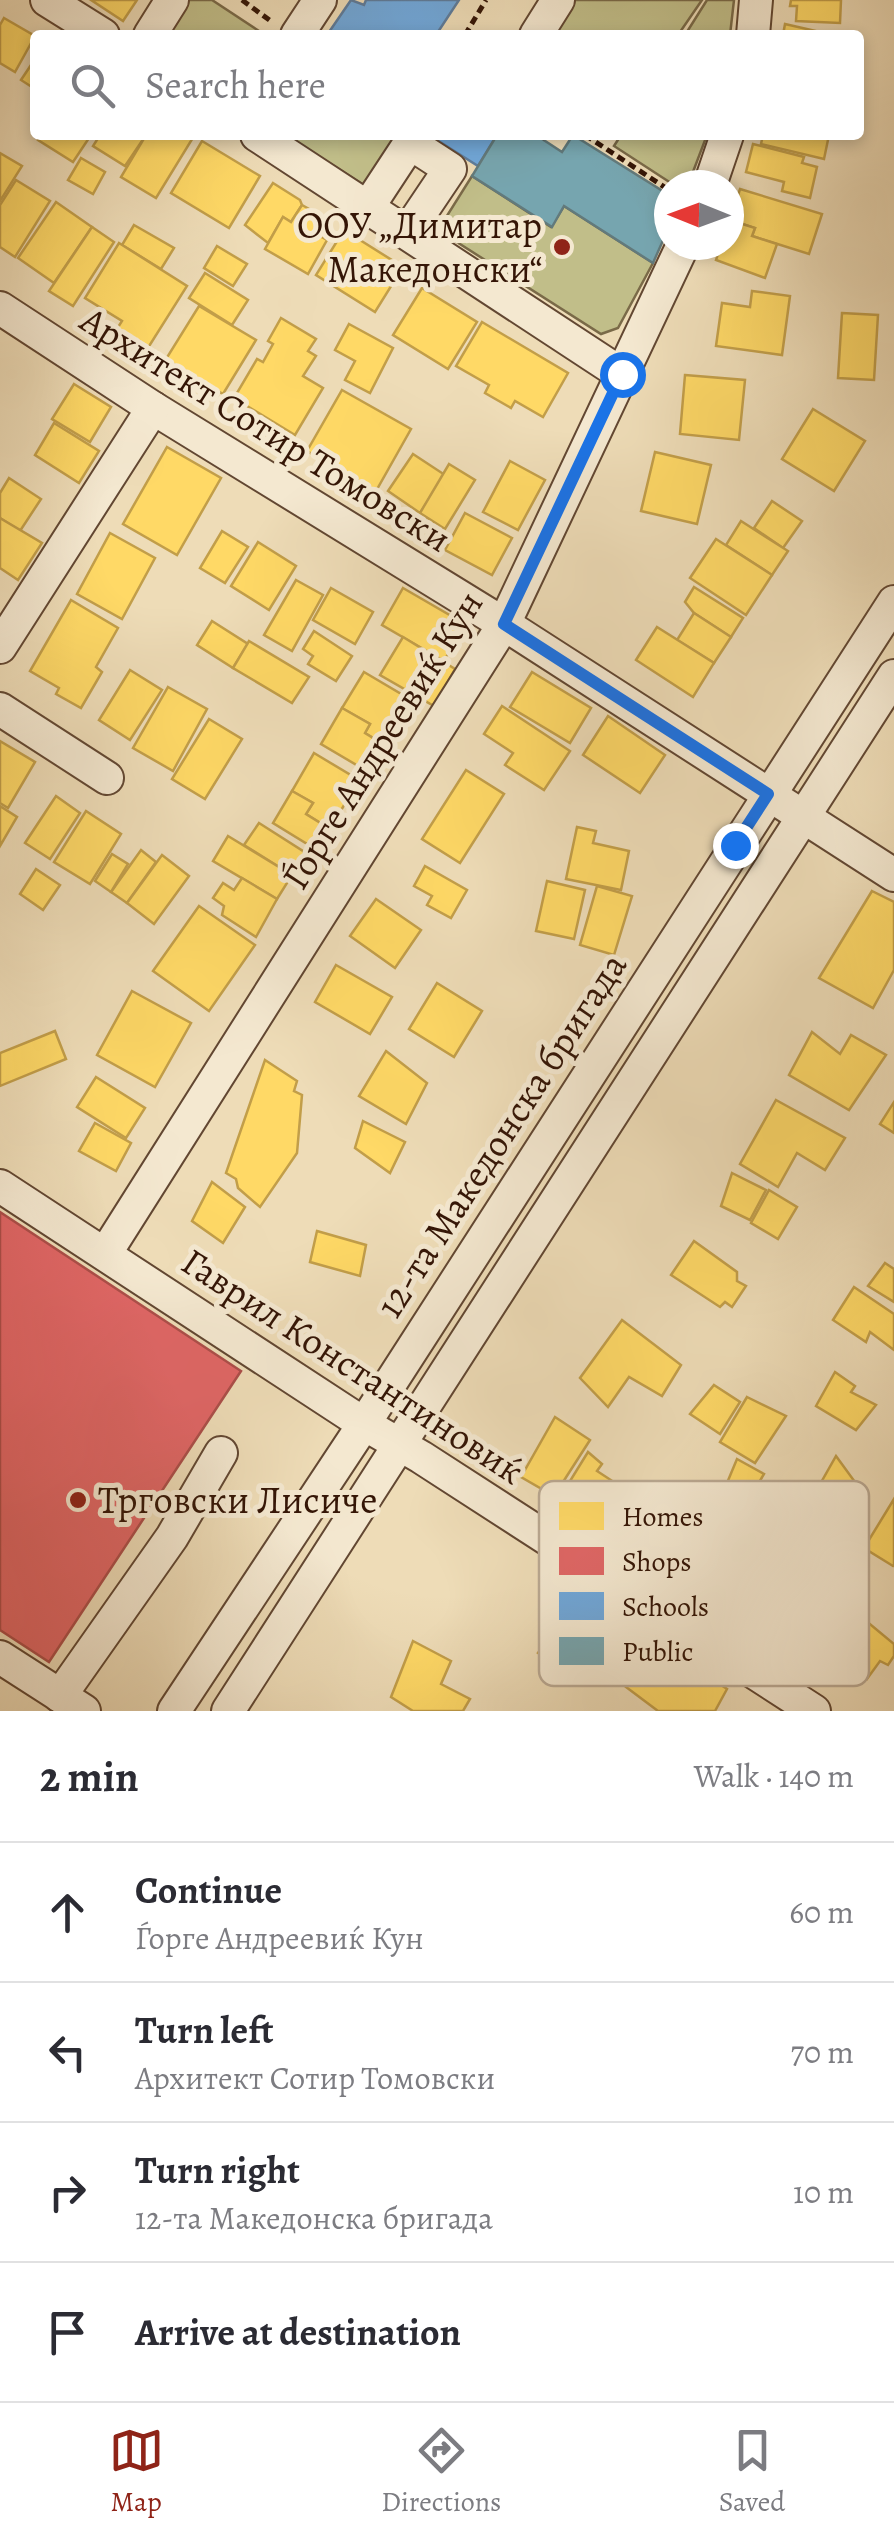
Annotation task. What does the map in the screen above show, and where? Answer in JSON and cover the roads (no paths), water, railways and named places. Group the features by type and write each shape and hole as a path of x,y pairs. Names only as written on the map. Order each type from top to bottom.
{"street":[{"path":"47,0 95,30"},
{"path":"153,30 172,0"},
{"path":"286,29 320,0"},
{"path":"539,30 558,0"},
{"path":"753,30 756,0"},
{"path":"265,140 622,374"},
{"path":"715,170 725,140"},
{"path":"368,207 410,143 450,168 407,233"},
{"name":"Ѓорге Андреевиќ Кун","path":"106,1254 504,624 676,260"},
{"name":"Архитект Сотир Томовски","path":"0,308 153,408 504,624 894,875"},
{"path":"0,647 153,408"},
{"name":"12-та Македонска бригада","path":"174,1711 364,1424 894,602"},
{"path":"228,1711 894,676"},
{"path":"0,709 107,778"},
{"name":"Гаврил Константиновиќ","path":"0,1186 539,1535"},
{"path":"0,1657 72,1704 221,1454"},
{"name":"Гаврил Константиновиќ","path":"775,1686 814,1711"}],"place":[{"name":"ООУ „Димитар Македонски“","path":"562,247"},
{"name":"Трговски Лисиче","path":"78,1500"}]}
